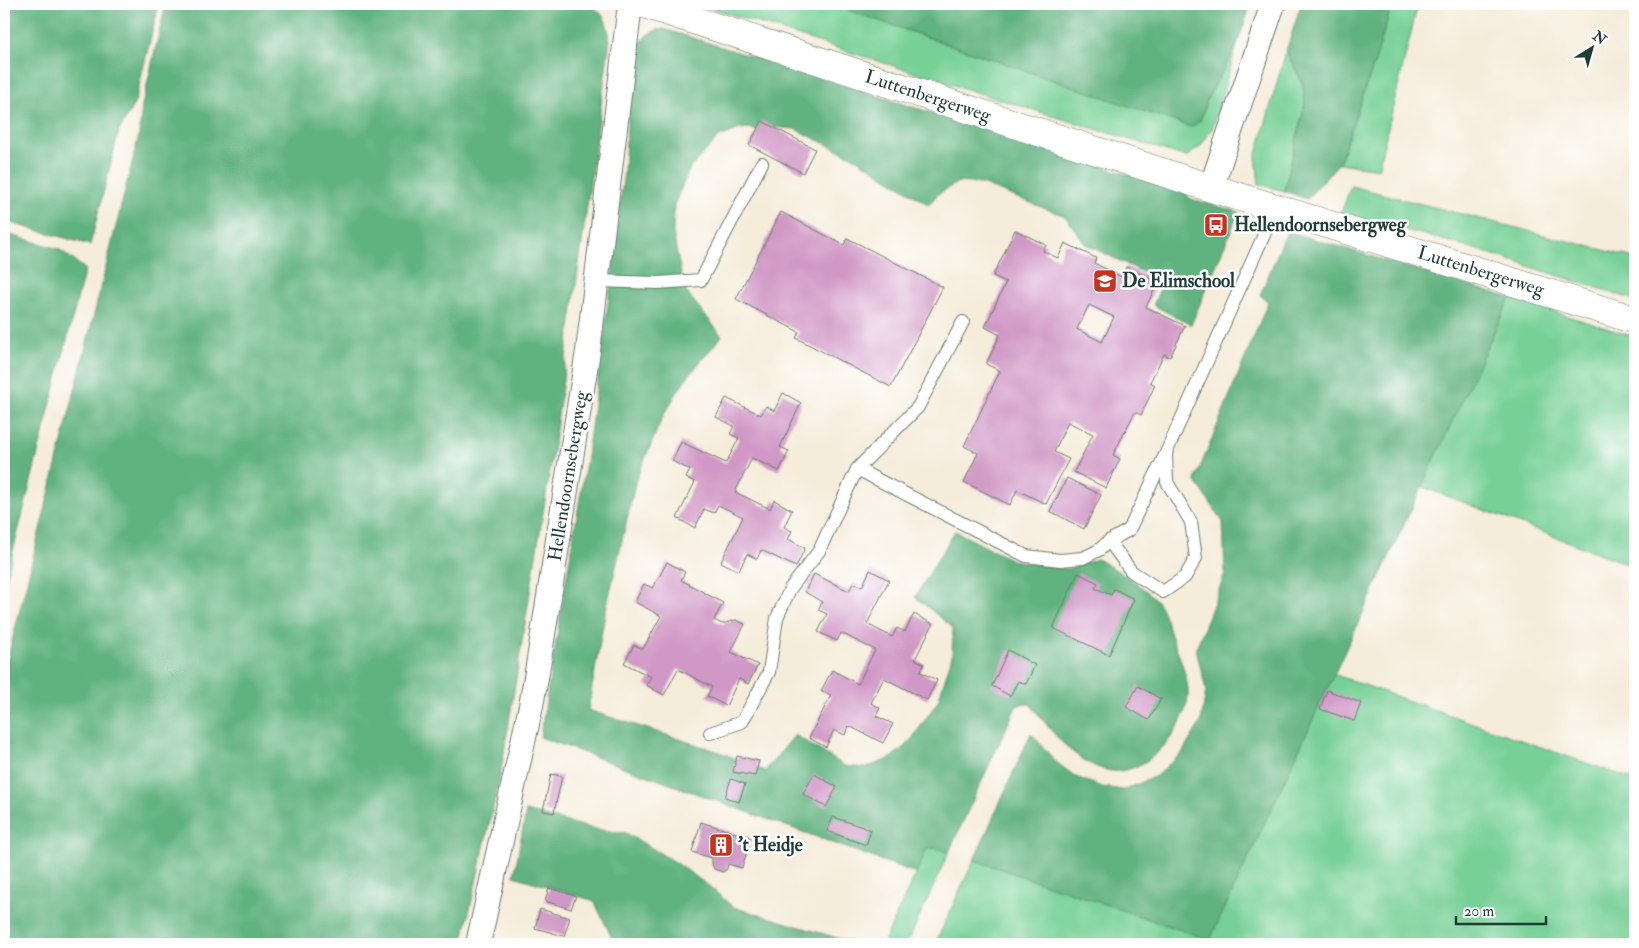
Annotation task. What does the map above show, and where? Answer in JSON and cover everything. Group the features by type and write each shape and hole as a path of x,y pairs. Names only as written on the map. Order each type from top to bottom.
{"street":[{"name":"Hellendoornsebergweg","path":"478,944 534,689 588,351 630,4"},
{"name":"Luttenbergerweg","path":"644,4 1211,188 1635,320"},
{"path":"1211,188 1273,4"}],"lane":[{"path":"596,281 658,283 701,280 762,163"},
{"path":"857,469 1026,556 1060,560 1083,558 1099,550 1109,541 1129,530 1166,453 1276,208"},
{"path":"710,733 742,722 769,672 777,618 790,589 818,552 857,469 918,406 963,322"},
{"path":"1109,541 1131,571 1162,592 1185,577 1196,558 1192,522 1167,482 1166,453"}],"green space":[{"path":"4,4 159,4 135,102 119,131 90,245 4,221"},
{"path":"166,4 584,4 596,9 606,21 610,40 553,452 500,777 462,944 4,944 4,673 139,135 142,106"},
{"path":"698,4 830,4 1191,127 1200,121 1208,97 1237,45 1212,129 1200,147 1186,157"},
{"path":"830,4 1251,4 1237,45 1208,97 1200,121 1191,127"},
{"path":"1301,4 1392,4 1376,58 1339,163 1307,199 1284,191 1305,104 1303,84 1286,51"},
{"path":"1392,4 1418,4 1378,169 1339,163 1376,58"},
{"path":"664,29 1184,192 1191,199 1239,212 1191,325 1153,305 1163,282 1085,244 1065,216 981,184 958,182 937,195 929,205 857,159 795,129 771,127 758,132 750,128 737,130 718,138 690,168 674,205 673,233 684,289 722,336 685,380 663,416 636,480 605,614 588,710 720,752 765,771 795,735 845,766 865,768 889,759 909,743 938,701 952,656 953,628 915,597 955,531 1012,560 1067,569 1097,559 1121,573 1143,588 1159,603 1184,668 1188,689 1187,704 1174,734 1150,759 1136,767 1121,771 1106,770 1083,760 1063,743 1030,704 1021,704 1016,707 949,852 935,848 927,849 916,873 540,737 587,456 613,267 624,171 632,53 647,35"},
{"path":"1286,51 1303,84 1305,104 1284,191 1259,184 1256,157"},
{"path":"1351,186 1635,258 1635,300 1462,245 1341,213"},
{"path":"1287,231 1510,298 1210,940 974,860 1031,733 1056,762 1076,777 1102,787 1124,790 1156,776 1182,753 1201,722 1206,690 1196,649 1225,574 1223,522 1195,480 1268,302 1260,295"},
{"path":"4,233 59,249 85,269 4,587"},
{"path":"1510,298 1635,337 1635,567 1420,486"},
{"path":"1333,674 1635,780 1635,944 935,944 974,860 1210,939"},
{"path":"526,811 594,829 626,833 677,863 710,887 733,907 858,944 610,944 612,938 594,901 514,876"},
{"path":"935,848 949,852 907,944 883,944 927,849"}],"building":[{"path":"762,121 815,149 803,173 749,145"},
{"path":"781,212 844,245 847,238 943,287 891,387 796,338 799,332 736,299"},
{"path":"1015,230 1046,245 1043,251 1058,258 1065,243 1096,258 1094,263 1122,277 1126,267 1158,282 1146,307 1185,326 1170,357 1164,354 1150,382 1155,385 1141,415 1135,412 1113,455 1120,459 1106,488 1074,472 1093,434 1068,422 1054,452 1069,459 1046,504 1017,490 1010,505 964,482 978,453 964,446 1000,371 986,364 1000,335 985,327 1006,282 993,276","holes":["1089,305 1114,317 1102,342 1077,329"]},
{"path":"783,393 801,403 780,447 789,451 779,471 752,458 735,492 770,509 774,500 792,510 784,527 792,531 788,539 805,548 796,567 761,550 757,559 747,554 739,571 721,562 743,517 718,505 714,513 704,509 695,528 677,518 695,482 686,478 690,470 672,461 681,442 726,463 739,438 730,434 734,426 716,417 726,398 761,415 766,406 774,411"},
{"path":"1067,478 1101,495 1084,529 1050,511"},
{"path":"667,562 685,572 681,580 723,603 714,620 722,624 736,620 745,624 731,652 758,665 748,684 739,679 726,706 707,696 712,687 678,669 664,695 646,685 651,677 624,663 634,645 643,649 661,616 635,602 644,584 653,588"},
{"path":"870,570 889,580 867,624 892,637 897,628 905,632 914,614 933,624 915,659 924,664 920,672 937,680 927,700 884,678 871,703 880,708 876,716 893,724 883,743 849,726 845,735 834,730 826,747 809,738 831,695 821,691 832,670 858,684 875,650 841,633 837,641 818,632 827,614 818,610 822,602 805,592 814,574 849,591 853,583 862,587"},
{"path":"1078,573 1098,583 1095,588 1111,595 1114,589 1134,599 1109,655 1053,628"},
{"path":"1008,650 1035,665 1026,684 1018,681 1010,696 992,686"},
{"path":"1138,686 1161,699 1149,720 1126,707"},
{"path":"1327,690 1361,703 1354,721 1320,709"},
{"path":"737,756 759,761 755,776 733,772"},
{"path":"551,774 562,776 554,813 543,811"},
{"path":"814,774 837,787 826,807 803,794"},
{"path":"731,779 745,784 739,802 725,797"},
{"path":"833,817 871,830 866,845 827,831"},
{"name":"'t Heidje","path":"701,822 751,838 742,868 728,864 727,869 723,872 714,869 712,858 692,852"},
{"path":"549,888 576,896 571,909 545,901"},
{"path":"540,909 570,918 564,936 535,928"}],"place":[{"name":"Hellendoornsebergweg","path":"1216,225"},
{"name":"De Elimschool","path":"1105,281"},
{"name":"'t Heidje","path":"721,845"}]}
